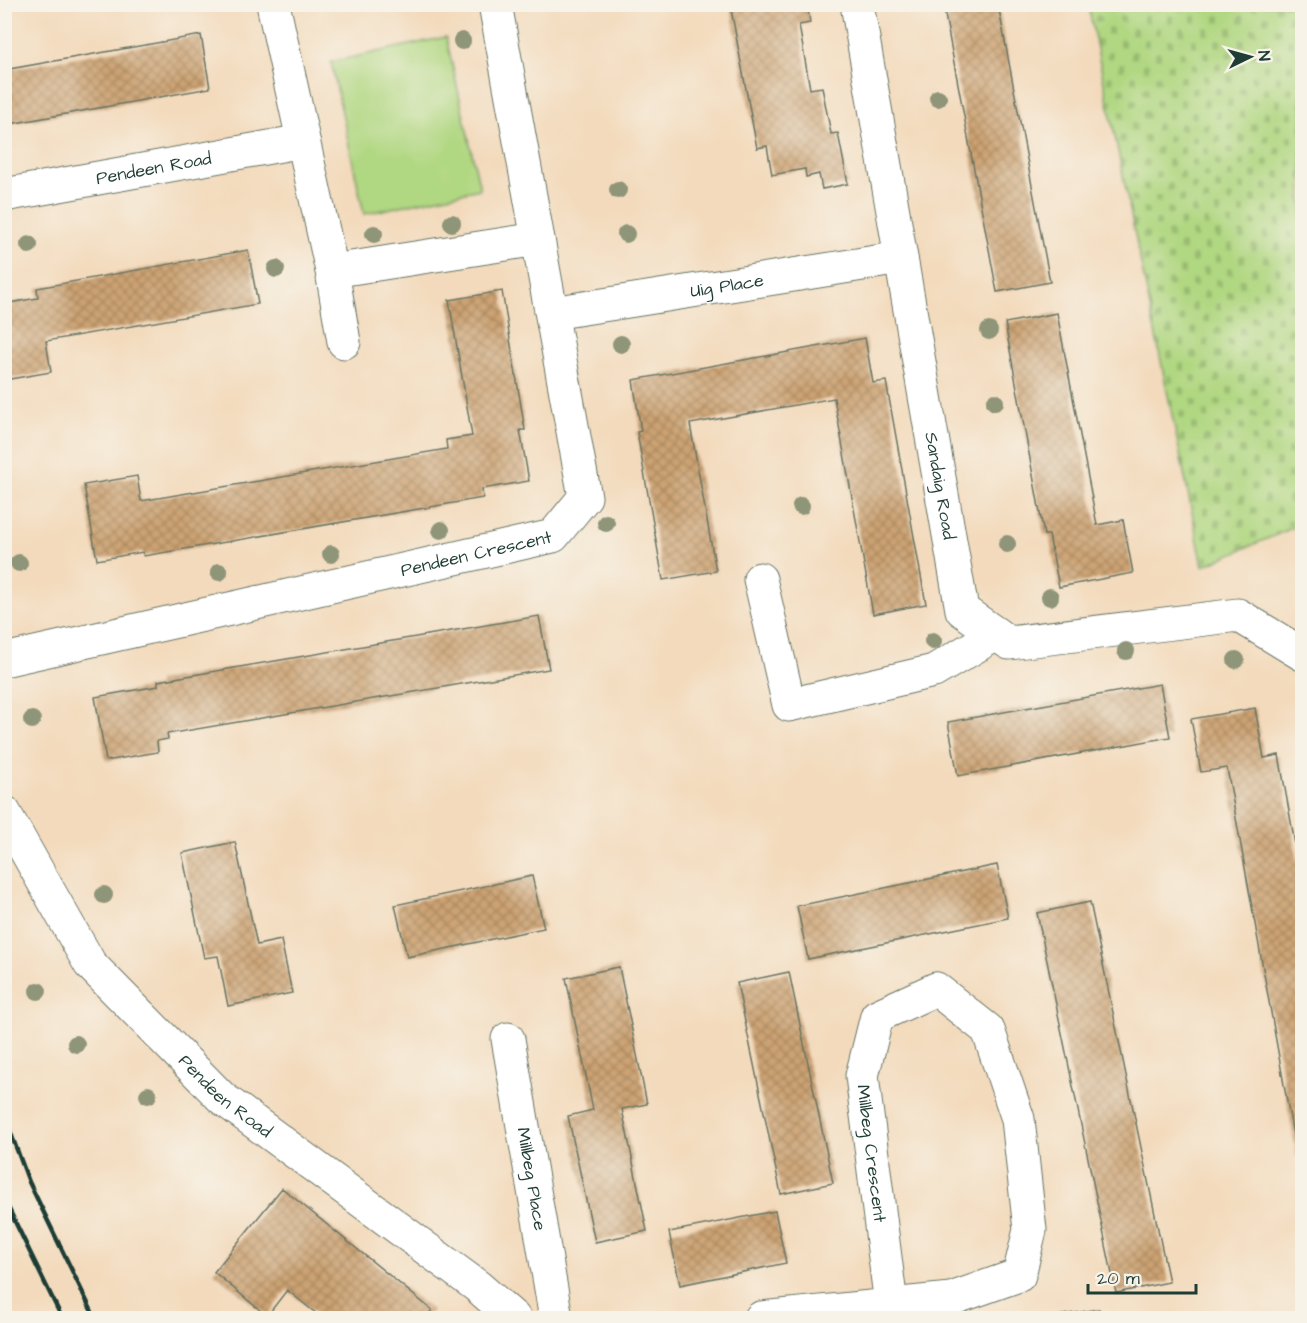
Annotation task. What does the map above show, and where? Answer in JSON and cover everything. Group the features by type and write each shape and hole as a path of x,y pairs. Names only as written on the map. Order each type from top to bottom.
{"street":[{"path":"273,4 332,271 344,342"},
{"name":"Pendeen Crescent","path":"4,660 553,536 585,497 495,4"},
{"name":"Sandaig Road","path":"857,4 962,610 1009,643 1238,615 1302,654"},
{"name":"Pendeen Road","path":"4,195 303,141"},
{"path":"332,271 538,239"},
{"name":"Uig Place","path":"552,313 901,258"},
{"path":"760,579 789,705 933,671 996,634"},
{"name":"Pendeen Road","path":"4,812 90,964 222,1098 477,1286 514,1318"},
{"name":"Millbeg Crescent","path":"761,1318 891,1305 951,1299 1019,1275 1030,1230 1018,1119 988,1030 936,989 877,1016 862,1076 891,1305"},
{"name":"Millbeg Place","path":"508,1039 556,1318"}],"green space":[{"path":"1088,5 1302,5 1302,524 1203,566"},
{"path":"446,37 480,189 364,214 331,62"}],"building":[{"path":"730,4 807,4 810,23 799,25 810,89 822,87 831,134 838,133 848,184 822,189 819,174 806,177 805,169 772,175 767,146 757,148"},
{"path":"943,4 998,4 1050,282 997,292"},
{"path":"201,35 210,88 4,125 4,70"},
{"path":"248,250 258,304 46,341 51,372 4,380 4,304 38,298 37,288"},
{"path":"502,291 525,430 520,430 529,481 482,489 483,498 144,556 143,552 97,560 84,485 137,476 141,501 447,449 446,440 472,436 449,300"},
{"path":"1057,313 1097,525 1123,520 1133,573 1059,587 1049,535 1044,535 1005,323"},
{"path":"865,338 873,383 886,381 926,604 873,614 834,398 690,424 716,571 663,580 637,432 641,431 633,380"},
{"path":"539,616 549,669 167,734 168,739 157,741 158,752 106,761 95,697 158,686 158,681"},
{"path":"1160,684 1170,737 958,776 948,722"},
{"path":"1255,708 1264,758 1279,755 1302,883 1302,1156 1297,1157 1227,768 1201,772 1191,719"},
{"path":"235,842 257,945 281,940 292,993 228,1006 218,956 204,958 182,853"},
{"path":"997,865 1008,918 808,959 797,906"},
{"path":"532,876 544,928 407,957 395,905"},
{"path":"1090,902 1169,1282 1116,1293 1037,913"},
{"path":"619,967 647,1104 622,1109 647,1231 595,1242 568,1116 593,1110 566,978"},
{"path":"789,972 833,1183 781,1194 737,983"},
{"path":"282,1188 432,1310 425,1318 322,1318 287,1290 267,1316 214,1272"},
{"path":"775,1211 786,1263 680,1285 669,1232"},
{"path":"1099,1309 1100,1318 1051,1318 1051,1317"}],"railway":[{"path":"4,1115 29,1182 95,1318"},
{"path":"4,1199 62,1318"}]}
